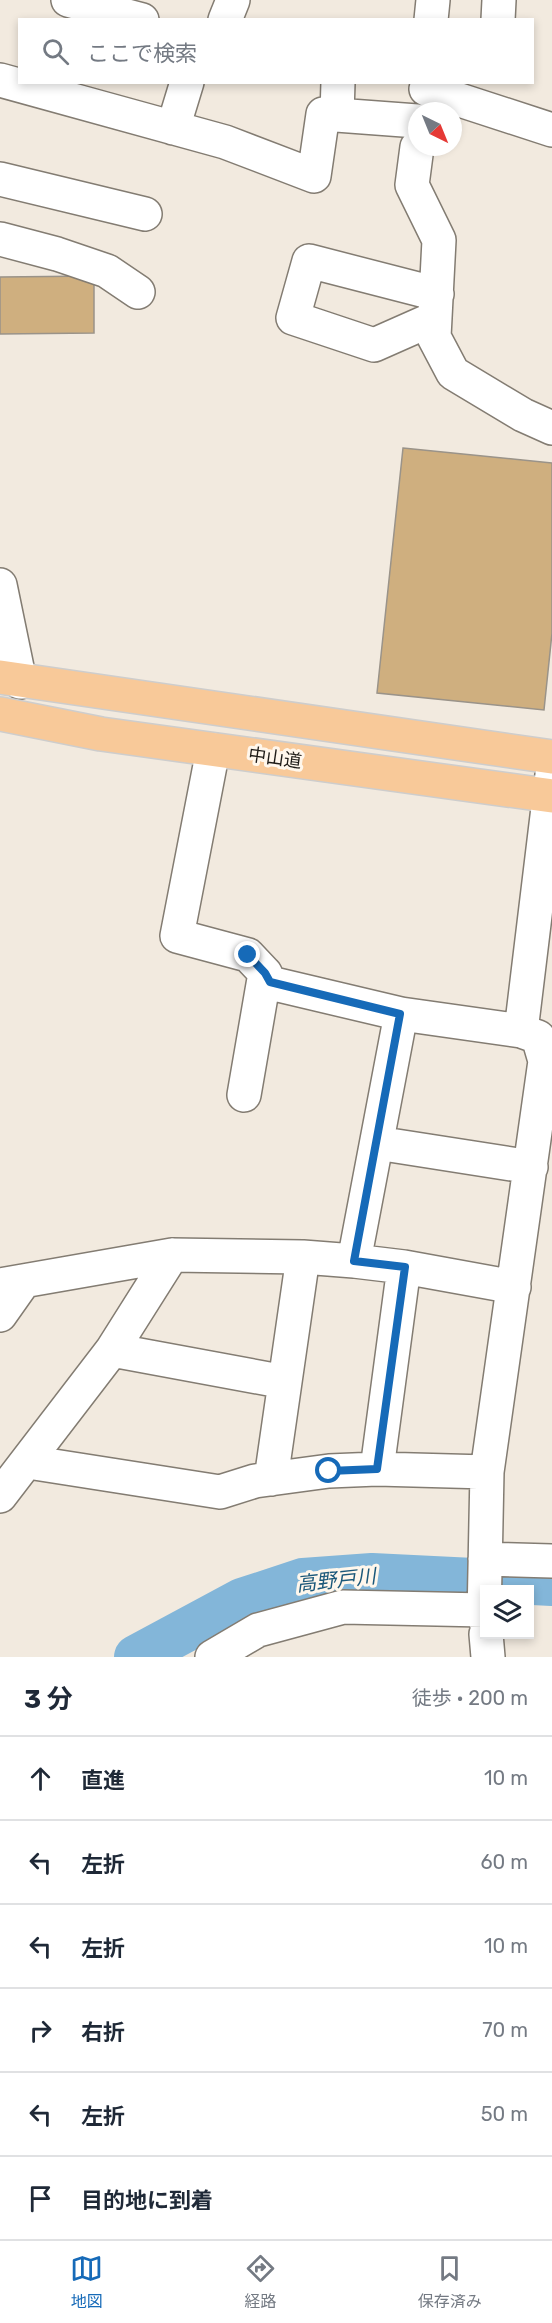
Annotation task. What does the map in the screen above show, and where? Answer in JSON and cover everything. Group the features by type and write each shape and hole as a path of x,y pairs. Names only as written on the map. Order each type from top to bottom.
{"highway":[{"path":"10,680 552,758"},
{"name":"中山道","path":"0,714 101,734 213,750 551,789"}],"street":[{"path":"68,0 136,18"},
{"path":"145,18 151,0"},
{"path":"226,18 233,0"},
{"path":"431,18 433,0"},
{"path":"498,18 499,0"},
{"path":"0,80 225,142 314,176 323,114 408,120"},
{"path":"173,128 186,84"},
{"path":"337,115 338,84"},
{"path":"425,94 552,130"},
{"path":"416,156 412,185 439,240 434,337 453,373 523,415 552,428"},
{"path":"0,179 145,213"},
{"path":"0,240 57,254 107,271 138,292"},
{"path":"0,585 10,680"},
{"path":"213,750 177,936 248,955 265,973 270,982 400,1014 537,1037"},
{"path":"484,1585 487,1472 545,1061 537,1037 551,789"},
{"path":"244,1095 265,973"},
{"path":"354,1261 400,1014"},
{"path":"377,1143 531,1167"},
{"path":"0,1315 12,1283 172,1255 303,1257 354,1261 405,1267 514,1287"},
{"path":"0,1496 112,1350 172,1255"},
{"path":"271,1479 303,1257"},
{"path":"377,1469 405,1267"},
{"path":"112,1350 285,1382"},
{"path":"28,1462 220,1492 255,1481 329,1471 377,1469 487,1472"},
{"path":"485,1559 552,1561"},
{"path":"212,1657 258,1630 343,1607 480,1610"},
{"path":"486,1639 488,1657"}],"building":[{"path":"94,276 94,333 0,334 0,277"},
{"path":"403,448 552,463 552,633 544,710 377,693"}],"waterway":[{"name":"高野戸川","path":"136,1657 242,1600 303,1580 372,1575 552,1584"}],"route":[{"path":"248,955 265,973 270,982 400,1014 354,1261 405,1267 377,1469 329,1471"}]}
